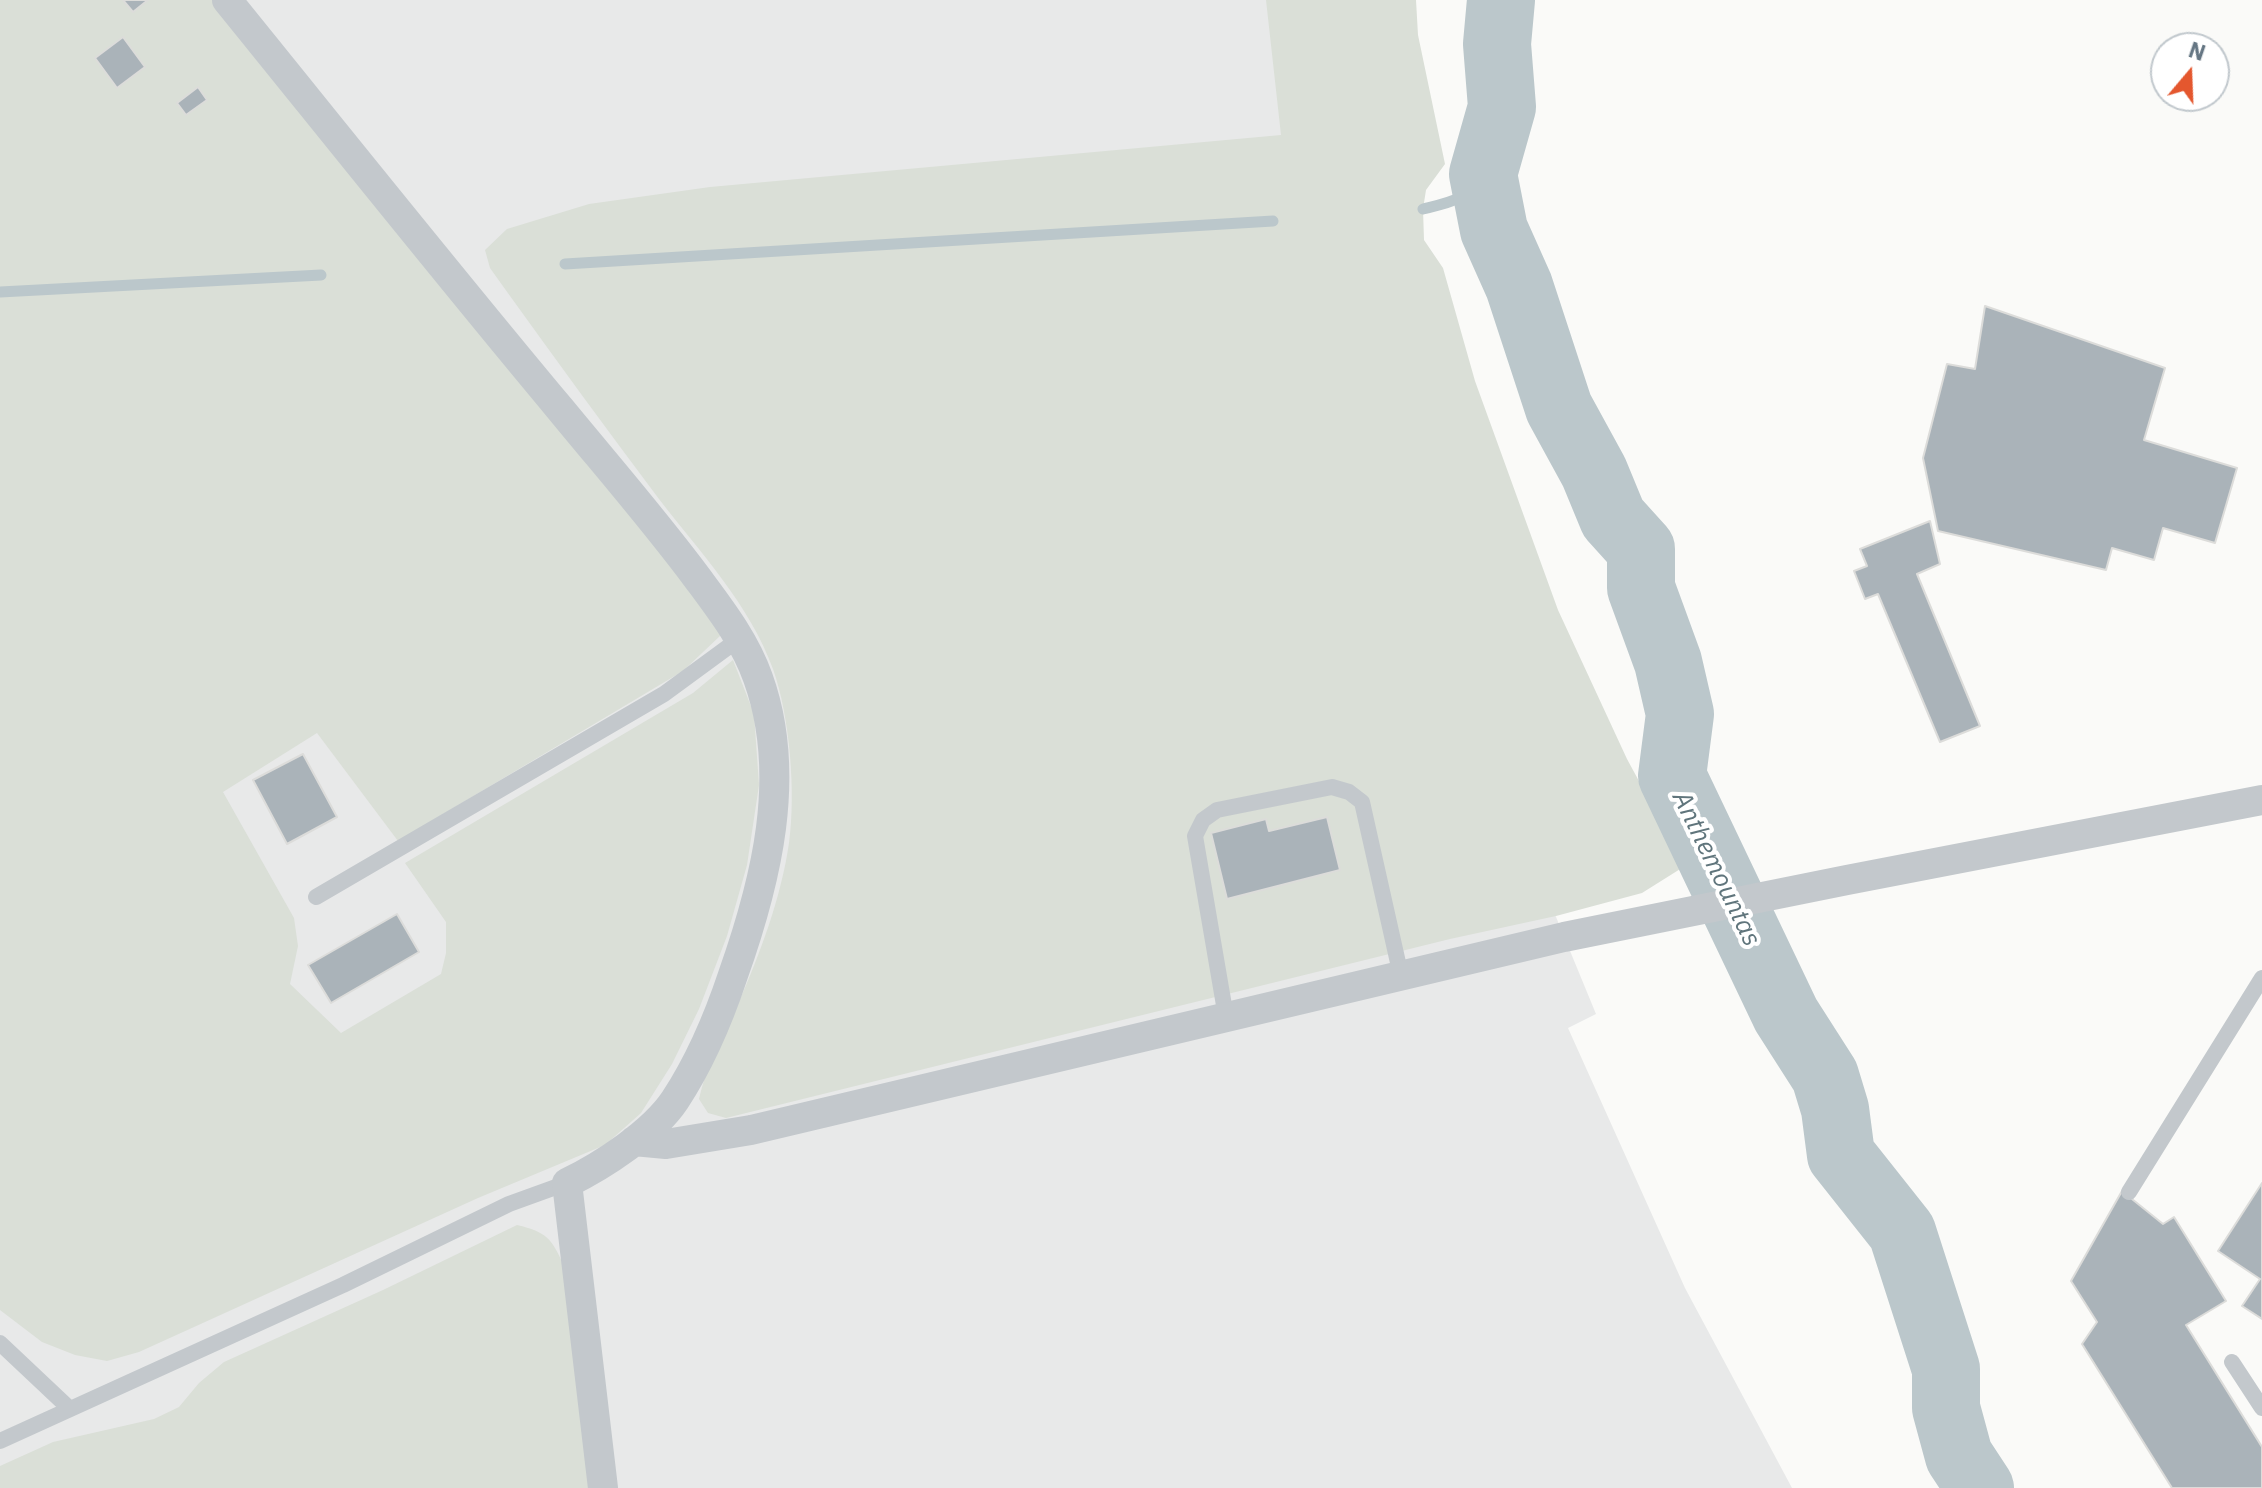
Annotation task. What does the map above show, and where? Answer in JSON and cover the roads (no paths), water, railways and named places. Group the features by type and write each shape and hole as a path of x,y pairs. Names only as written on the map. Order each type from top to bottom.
{"street":[{"path":"227,0 454,282 668,539 733,626 758,677 769,719 775,773 762,885 727,993 703,1049 673,1102 634,1141 594,1170 567,1183 603,1488"},
{"path":"634,1141 666,1144 709,1139 1564,937 2262,800"}],"lane":[{"path":"316,897 664,694 739,639"},
{"path":"1226,1017 1195,836 1203,820 1217,810 1332,787 1349,792 1362,802 1401,976"},
{"path":"2129,1192 2262,978"},
{"path":"0,1441 343,1285 509,1204 567,1183"},
{"path":"0,1343 70,1409"},
{"path":"2232,1362 2262,1408"}],"waterway":[{"name":"Anthemountas","path":"1501,0 1497,44 1502,107 1483,174 1494,230 1519,286 1559,408 1594,472 1613,518 1641,549 1641,588 1668,662 1680,714 1672,776 1786,1015 1825,1076 1835,1109 1841,1155 1902,1232 1946,1369 1946,1408 1959,1456 1980,1488"},
{"path":"1423,209 1458,199 1483,174"},
{"path":"565,264 1273,221"},
{"path":"0,292 321,275"}]}
